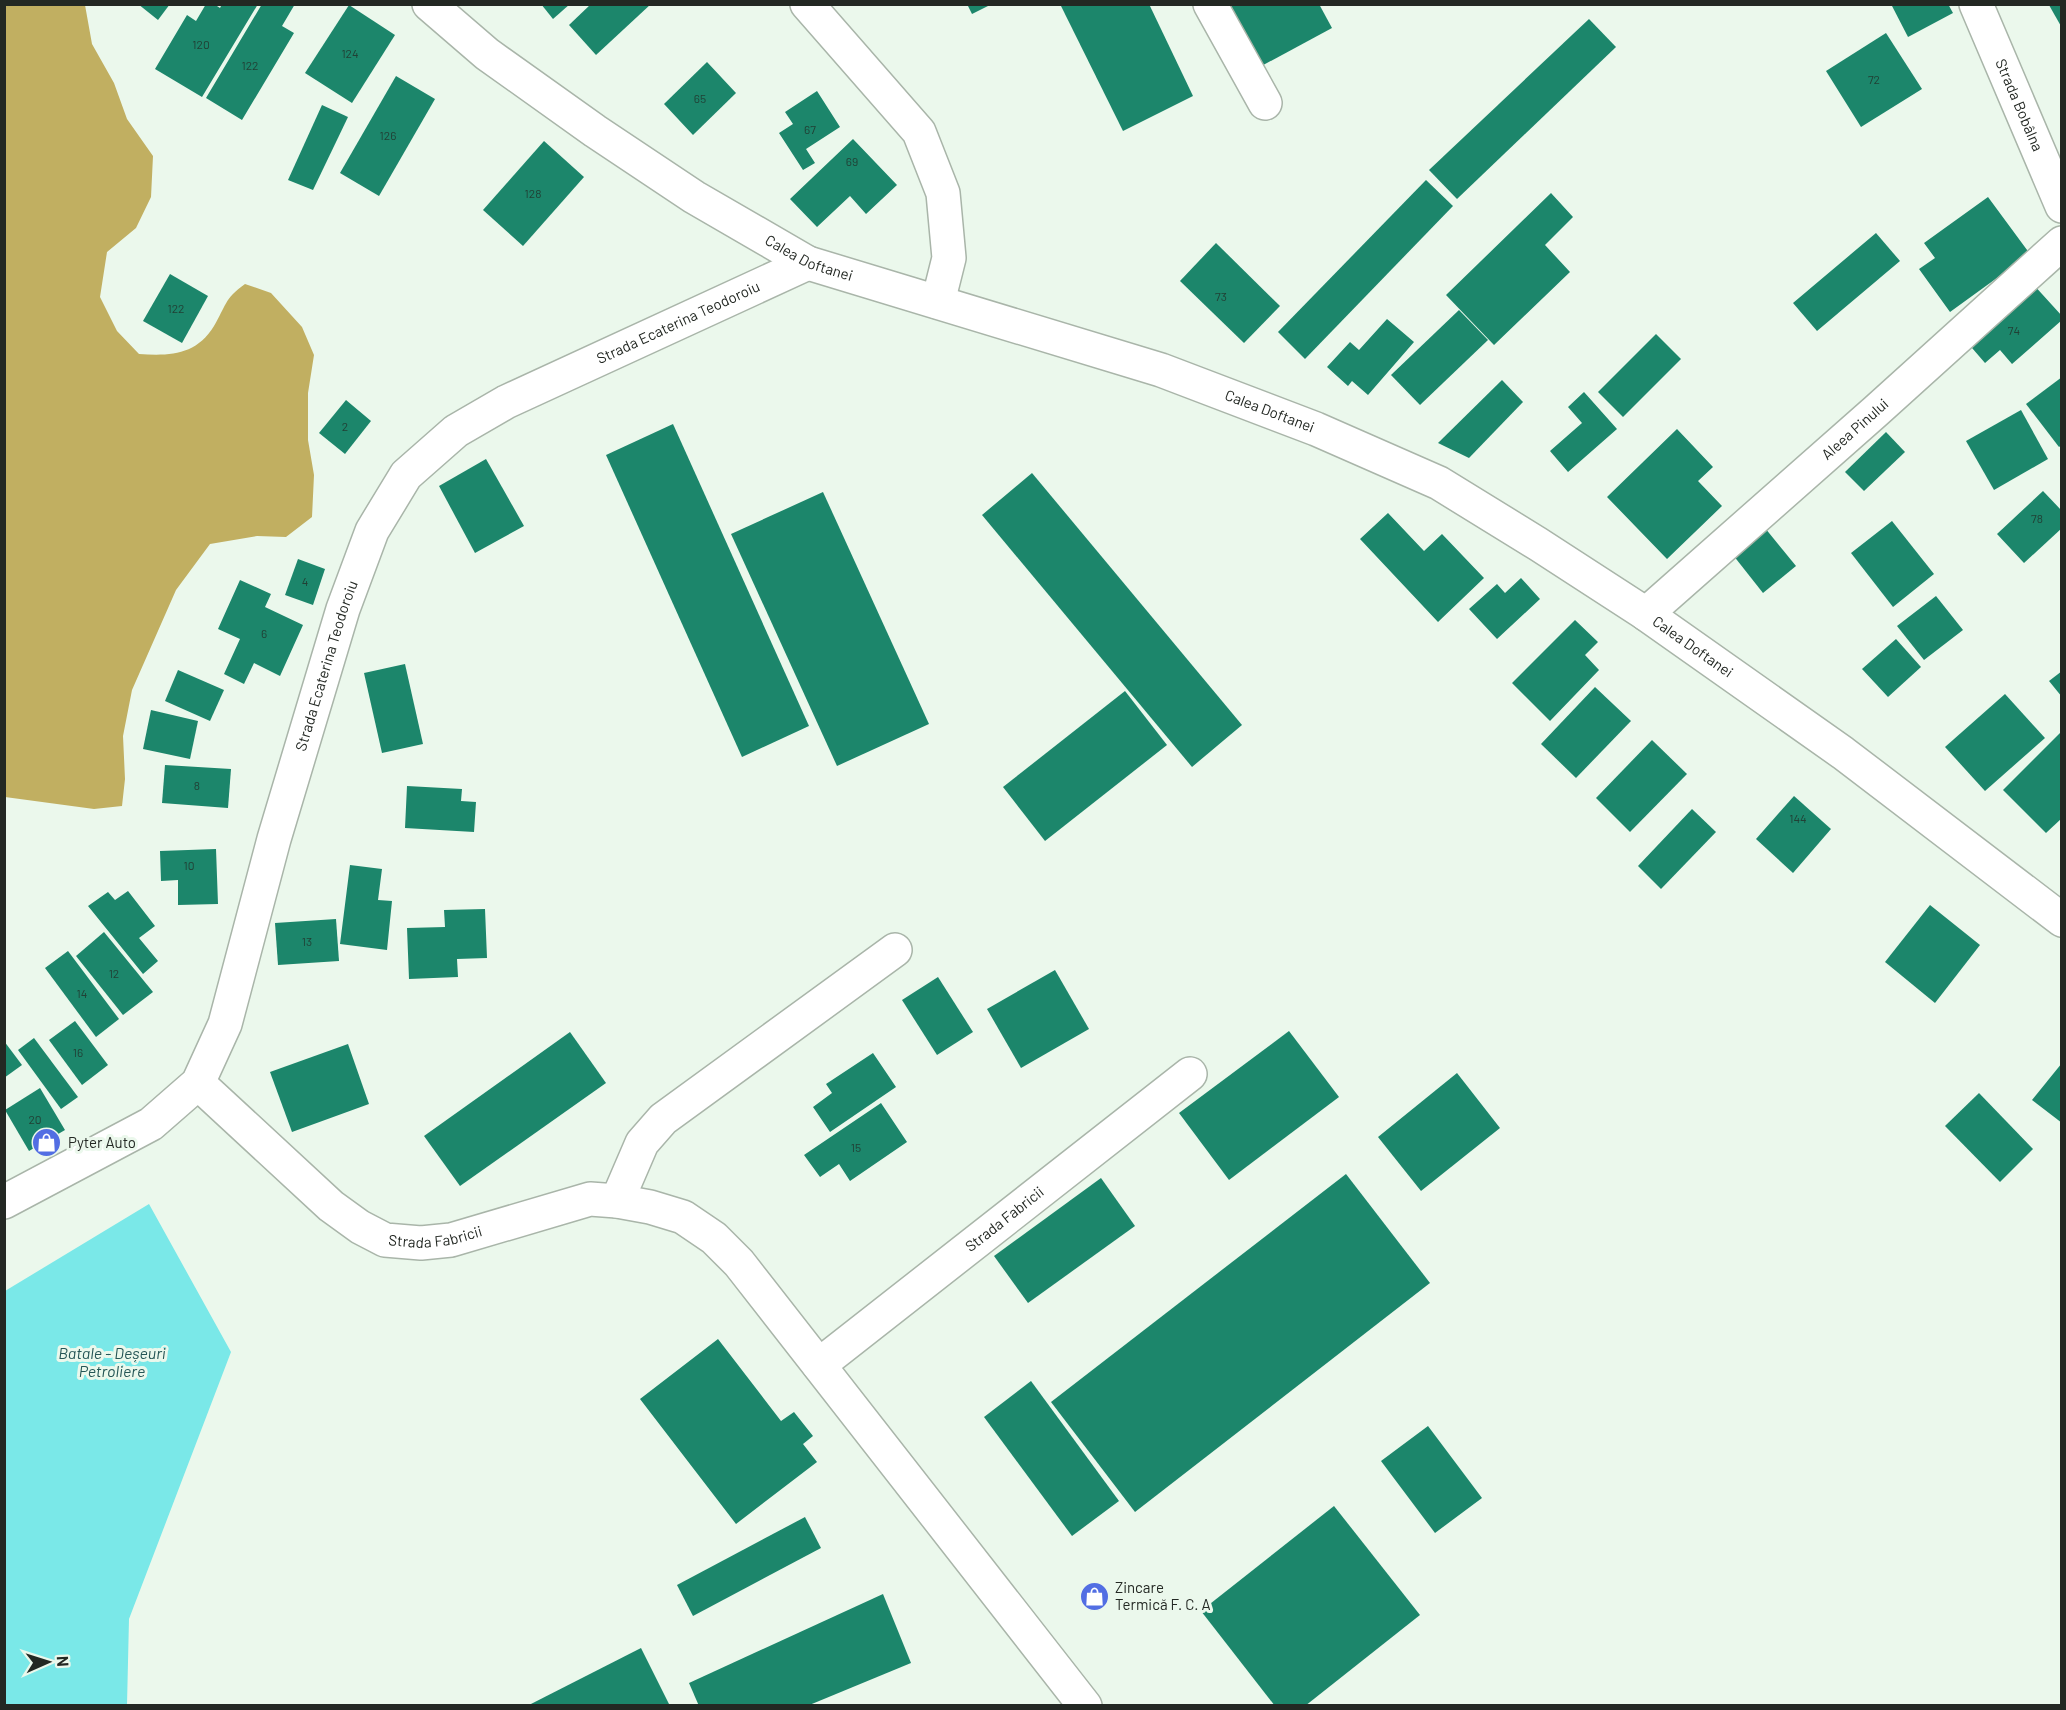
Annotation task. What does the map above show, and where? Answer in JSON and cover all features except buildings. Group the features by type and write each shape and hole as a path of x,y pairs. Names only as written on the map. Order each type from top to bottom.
{"main road":[{"name":"Calea Doftanei","path":"429,4 487,54 595,131 694,197 808,263 1161,370 1316,429 1438,483 1646,614 1843,753 2061,920"},
{"path":"807,4 919,132 943,193 949,258 938,302"},
{"path":"1210,4 1264,103"},
{"name":"Strada Bobâlna","path":"1976,4 2061,206"},
{"name":"Aleea Pinului","path":"1646,614 1876,411 2061,243"},
{"name":"Strada Ecaterina Teodoroiu","path":"4,1203 151,1124 198,1083 225,1024 274,839 343,609 372,531 406,475 456,431 506,402 808,263"},
{"path":"617,1200 642,1143 663,1119 895,950"},
{"name":"Strada Fabricii","path":"819,1365 1190,1074"},
{"name":"Strada Fabricii","path":"198,1083 331,1206 360,1227 385,1240 421,1243 451,1240 590,1199 617,1200 683,1217 714,1238 739,1263 1085,1706"}],"shaded area":[{"path":"5,4 85,5 92,44 114,83 127,119 153,156 151,197 136,228 107,252 100,297 117,331 139,354 162,355 182,352 207,336 229,299 245,284 271,293 302,327 314,355 308,393 308,440 314,475 312,517 286,537 257,536 210,544 176,590 132,690 123,736 125,779 122,806 94,809 5,797"}],"water":[{"name":"Batale - Deșeuri Petroliere","path":"149,1204 231,1352 129,1619 127,1705 5,1705 5,1291"}],"place":[{"name":"Pyter Auto","path":"47,1143"},
{"name":"Zincare Termică F. C. A","path":"1094,1597"}]}
